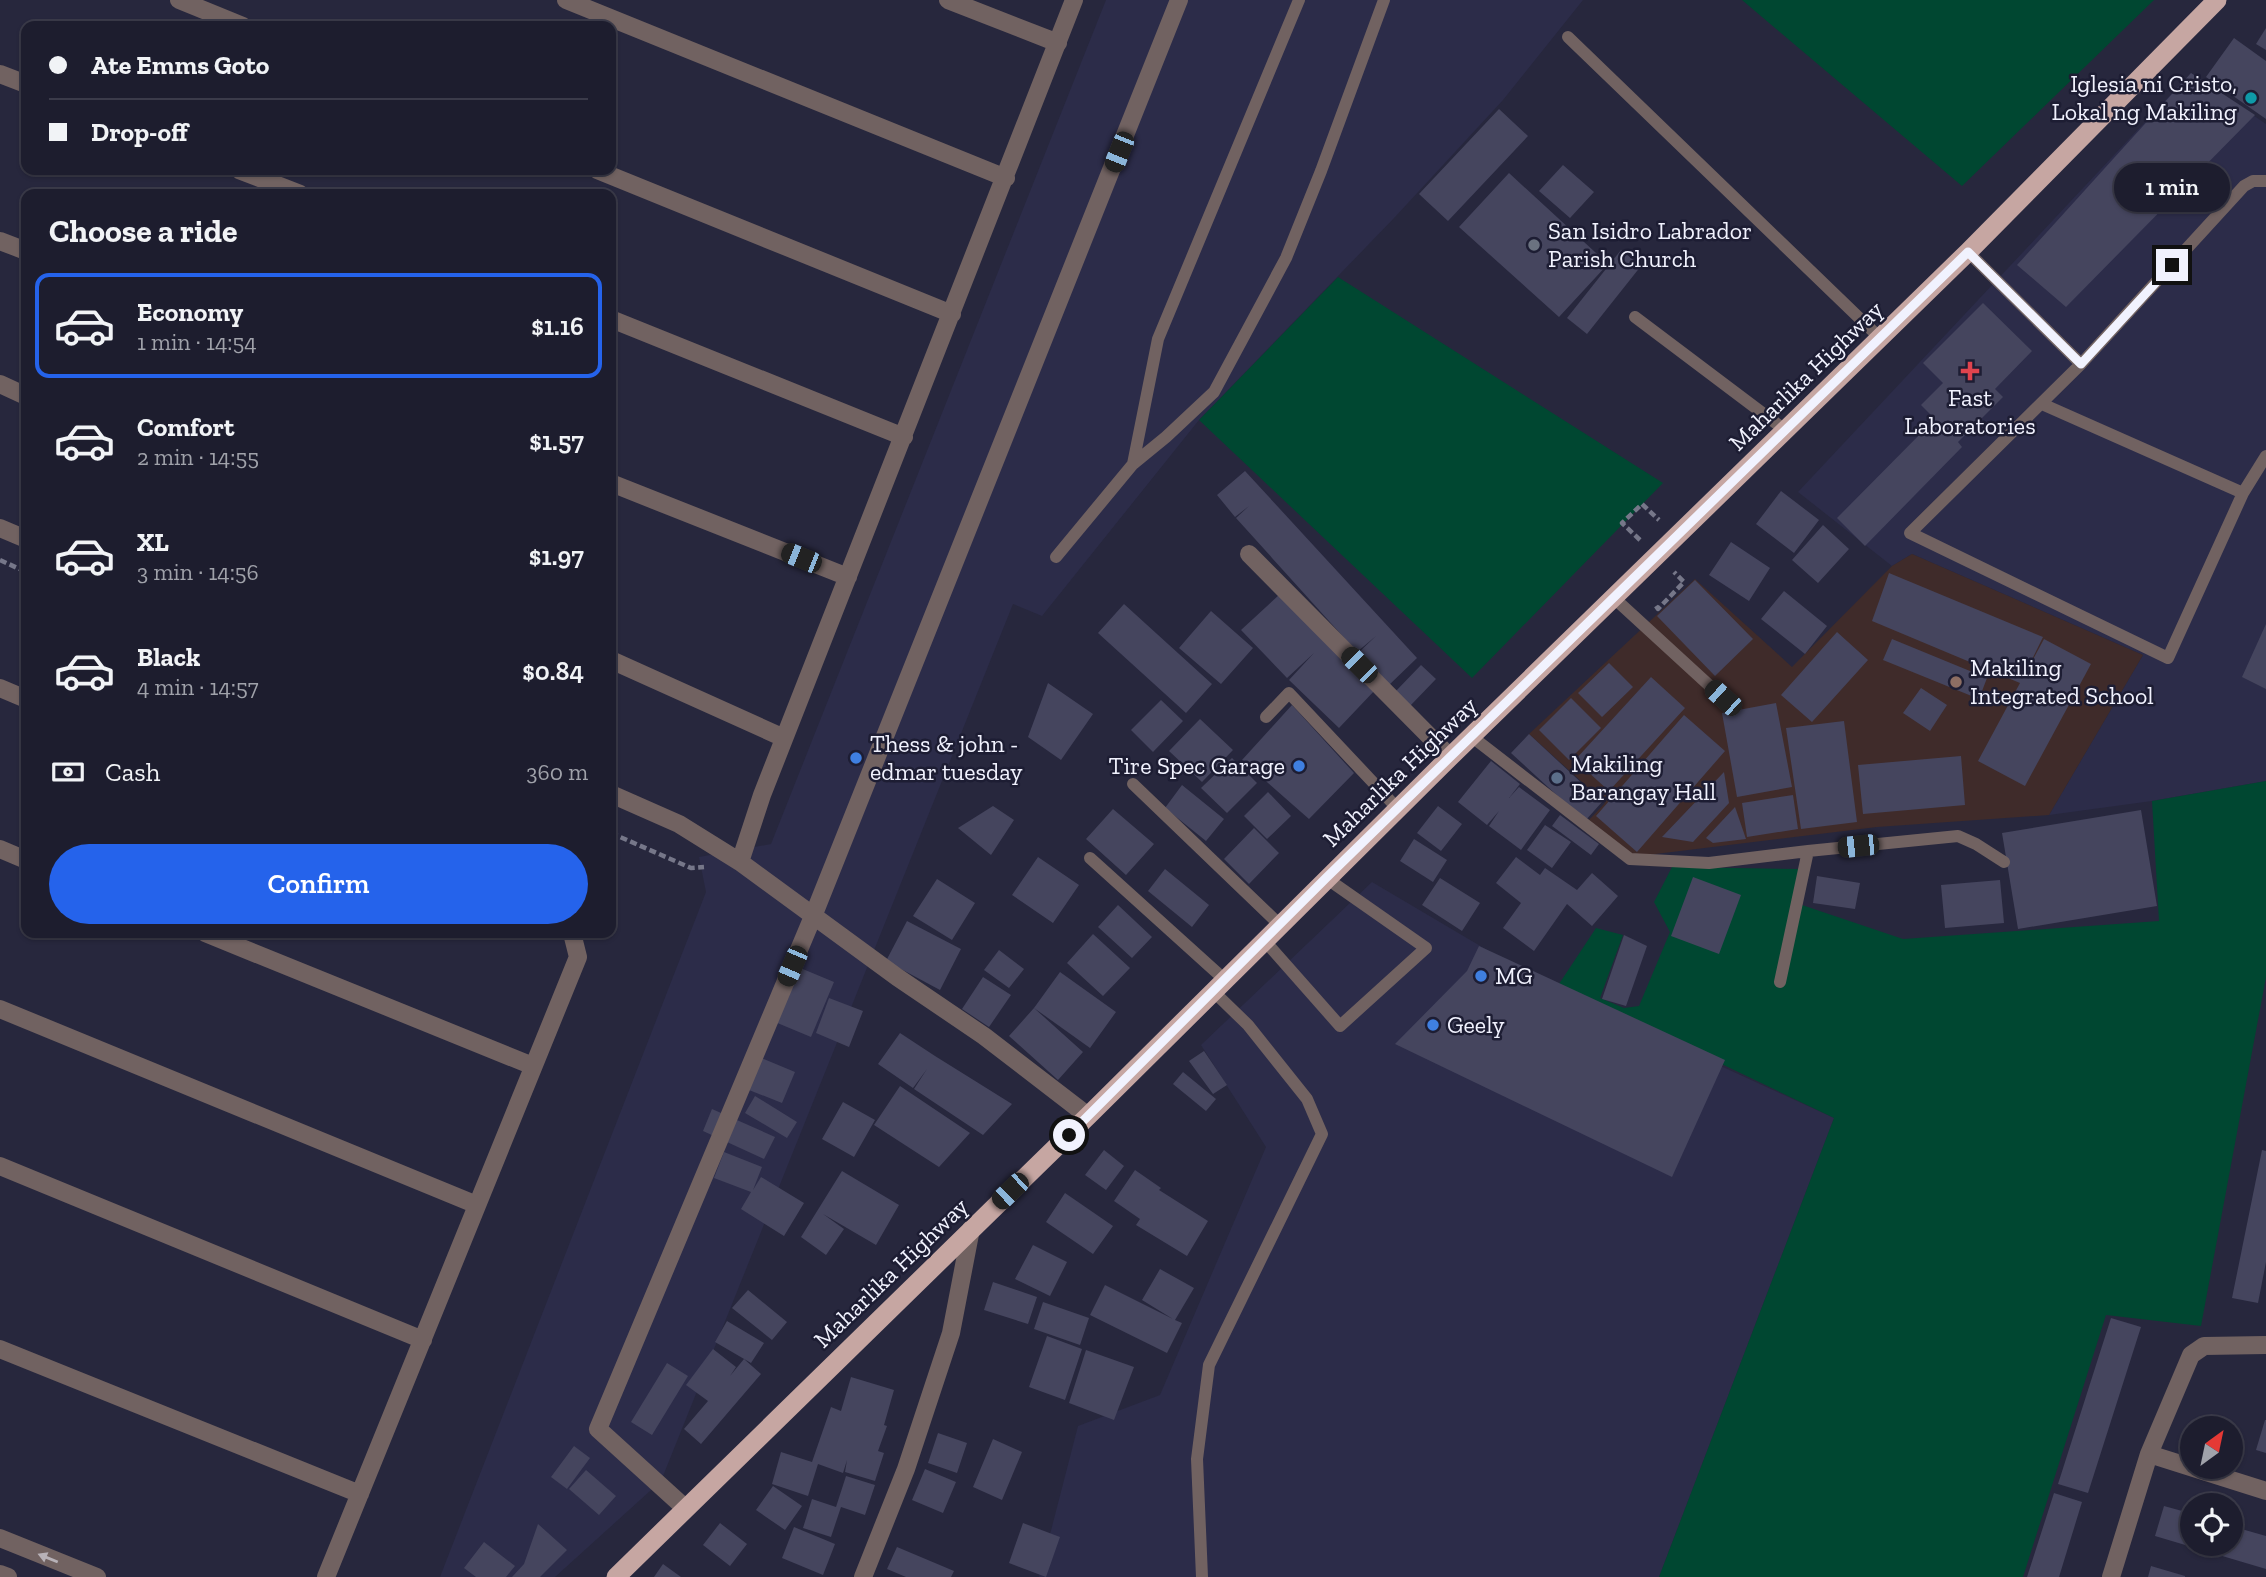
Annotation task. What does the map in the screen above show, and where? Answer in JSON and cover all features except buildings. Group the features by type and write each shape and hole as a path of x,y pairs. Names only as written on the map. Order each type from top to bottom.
{"highway":[{"name":"Maharlika Highway","path":"616,1577 1088,1116 1326,878 1968,252 2217,0"}],"street":[{"path":"179,0 231,21"},
{"path":"566,0 1006,178"},
{"path":"948,0 1058,43"},
{"path":"740,862 784,738 1074,0"},
{"path":"685,1508 598,1429 814,914 1180,0"},
{"path":"0,74 21,83"},
{"path":"252,175 287,189"},
{"path":"609,175 952,314"},
{"path":"0,241 21,249"},
{"path":"616,321 904,437"},
{"path":"0,384 21,394"},
{"path":"616,485 848,577"},
{"path":"0,528 21,537"},
{"path":"1249,554 1450,757"},
{"path":"616,662 784,738"},
{"path":"0,688 21,697"},
{"path":"616,796 679,824 740,862 897,977 984,1036 1088,1116"},
{"path":"0,849 21,858"},
{"path":"217,938 533,1066"},
{"path":"326,1577 578,957 573,938"},
{"path":"0,1009 477,1205"},
{"path":"0,1166 422,1340"},
{"path":"863,1577 906,1469 951,1334 971,1228"},
{"path":"2111,1577 2149,1454 2191,1355 2204,1346 2266,1345"},
{"path":"0,1349 360,1494"},
{"path":"2149,1454 2266,1491"},
{"path":"0,1538 97,1577"},
{"path":"0,1574 8,1577"}],"lane":[{"path":"1133,464 1158,339 1299,0"},
{"path":"1056,558 1133,464 1166,438 1214,393 1286,258 1384,0"},
{"path":"1568,37 1880,338"},
{"path":"2266,181 2253,181 2244,186 2081,364 1910,533 2168,658 2243,493 2266,456"},
{"path":"1968,252 2081,364"},
{"path":"1635,317 1785,430"},
{"path":"2042,404 2243,493"},
{"path":"1614,597 1723,698"},
{"path":"1266,717 1289,692 1398,809"},
{"path":"1471,736 1630,859 1709,863 1958,836 2004,862"},
{"path":"1133,784 1280,925"},
{"path":"1780,982 1808,851"},
{"path":"1090,858 1219,985 1307,1099 1322,1135 1209,1365 1197,1459 1202,1577"},
{"path":"1264,940 1340,1026 1426,948 1326,878"}],"path":[{"path":"1622,523 1642,503"},
{"path":"0,561 21,570"},
{"path":"1658,609 1684,582"},
{"path":"616,834 691,869 740,862"}],"shaded area":[{"path":"1106,0 1583,0 1503,100 1395,217 1199,420 1042,616 1013,604 661,1481 555,1577 440,1577 706,892 699,857 771,844"},
{"path":"2191,73 2266,124 2266,781 2152,801 2049,815 2143,655 1912,554 1892,566 1798,492"},
{"path":"1912,554 2143,655 2049,815 1877,827 1631,857 1587,822 1605,803 1529,734 1695,579 1792,667 1892,566"},
{"path":"1372,882 1555,990 1834,1118 1659,1577 1039,1577 1078,1426 1160,1395 1266,1147 1201,1045"}],"green space":[{"path":"1742,0 2154,0 1962,186"},
{"path":"1338,277 1663,483 1472,678 1199,420"},
{"path":"2266,781 2266,977 2201,1326 2106,1315 2023,1577 1659,1577 1834,1118 1661,1035 1555,990 1596,928 1623,935 1600,998 1624,1008 1639,1006 1670,932 1654,902 1672,867 1802,869 1796,903 1903,939 2159,921 2152,801"}],"place":[{"name":"Iglesia ni Cristo, Lokal ng Makiling","path":"2251,98"},
{"name":"San Isidro Labrador Parish Church","path":"1534,245"},
{"name":"Fast Laboratories","path":"1970,371"},
{"name":"Makiling Integrated School","path":"1956,682"},
{"name":"Thess & john - edmar tuesday","path":"856,758"},
{"name":"Tire Spec Garage","path":"1299,766"},
{"name":"Makiling Barangay Hall","path":"1557,778"},
{"name":"MG","path":"1481,976"},
{"name":"Geely","path":"1433,1025"}],"route":[{"path":"1069,1135 1326,878 1968,252 2081,364 2172,265"}]}
